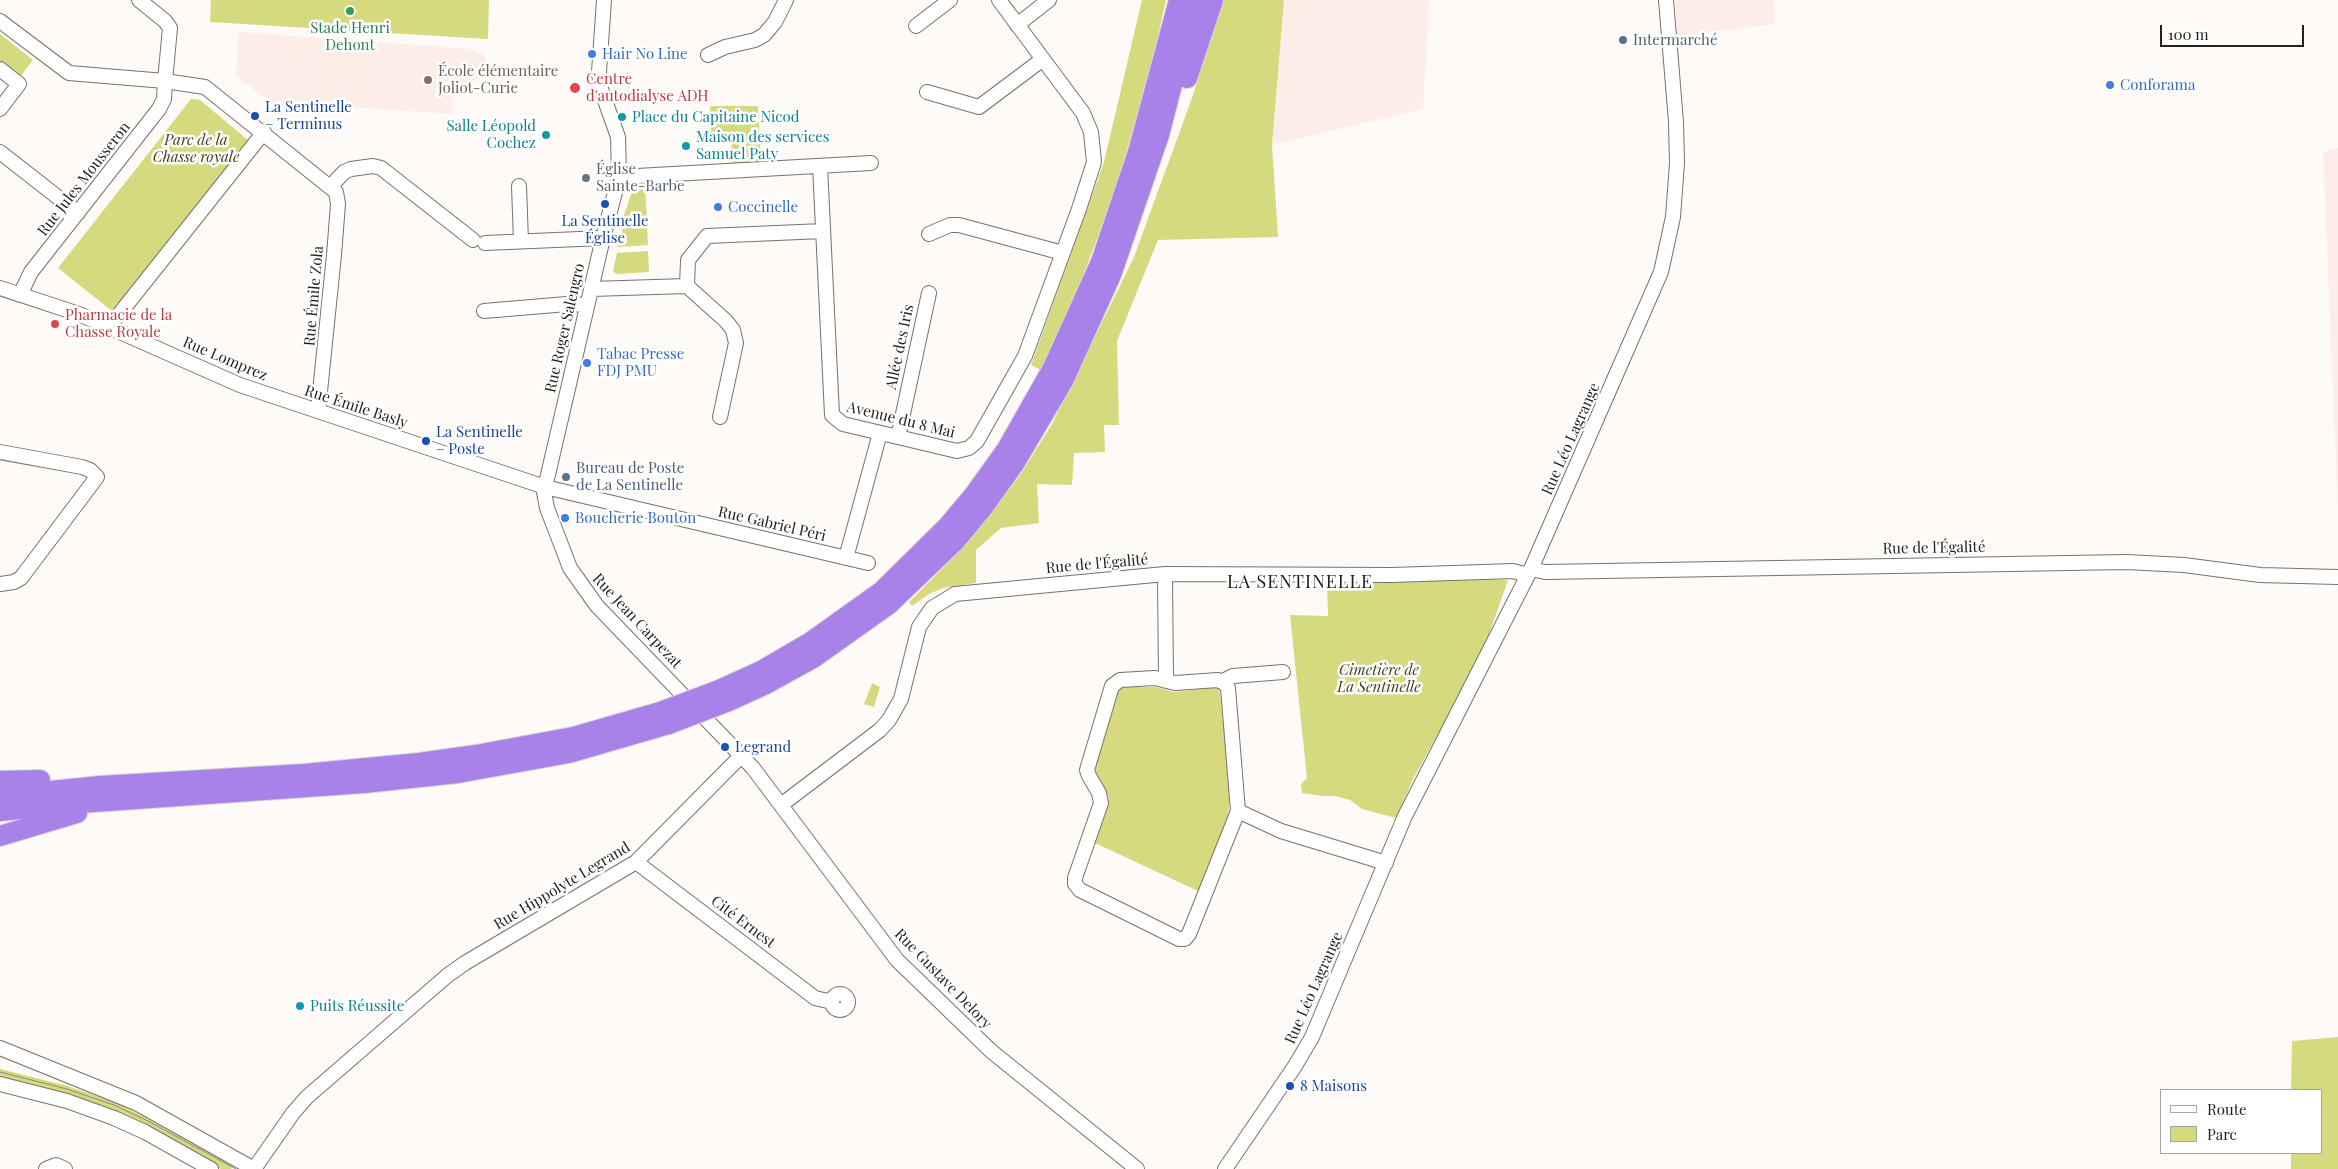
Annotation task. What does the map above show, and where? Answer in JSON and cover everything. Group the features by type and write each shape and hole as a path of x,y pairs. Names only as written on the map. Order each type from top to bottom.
{"highway":[{"path":"724,695 811,642 881,592 922,554 953,521 1007,449 1060,356 1101,262 1141,143 1179,0"},
{"path":"0,811 136,798 326,787 458,773 569,752 724,695 764,685 813,658 882,610 936,562 984,506 1029,441 1070,368 1104,295 1142,188 1166,107 1194,0"},
{"path":"1142,188 1161,155 1212,0"},
{"path":"0,796 100,786 339,771 476,755 664,718"},
{"path":"0,781 136,776 182,781"},
{"path":"0,836 47,820 136,798"}],"street":[{"name":"Rue Jules Mousseron","path":"20,295 28,275 162,106 170,28 165,21 139,0"},
{"name":"Rue Roger Salengro","path":"545,487 619,177 618,137 603,94 599,72 604,0"},
{"path":"708,55 720,49 754,40 764,35 775,22 786,0"},
{"path":"916,26 950,0"},
{"name":"Avenue du 8 Mai","path":"820,166 832,415 843,424 957,451 965,450 974,444 1010,385 1025,356 1091,175 1094,147 1083,113 999,0"},
{"path":"1017,25 1049,0"},
{"name":"Rue Léo Lagrange","path":"1225,1169 1308,1044 1419,787 1530,572 1641,321 1666,256 1675,206 1677,151 1666,0"},
{"path":"0,21 69,73 205,86 331,186 344,172 351,169 373,166 381,168 479,241 603,238"},
{"path":"927,92 979,107 1043,59"},
{"path":"0,69 19,84 0,109"},
{"path":"0,78 5,86 0,96"},
{"path":"110,327 264,132"},
{"path":"0,152 78,213"},
{"path":"619,177 871,163"},
{"name":"Rue Émile Zola","path":"318,411 322,390 338,204 336,192 331,186"},
{"path":"519,186 521,241"},
{"path":"929,234 950,225 959,225 1063,253"},
{"path":"687,286 688,260 706,236 823,231"},
{"path":"591,289 687,286 726,321 736,339 720,417"},
{"name":"Rue Lomprez","path":"0,288 66,309 233,382 271,396"},
{"name":"Allée des Iris","path":"898,437 929,294"},
{"path":"484,311 567,304 587,305"},
{"name":"Rue Émile Basly","path":"271,396 545,487"},
{"path":"846,558 880,433"},
{"path":"0,452 82,466 90,470 97,477 21,578 14,582 0,584"},
{"name":"Rue Gabriel Péri","path":"545,487 868,563"},
{"name":"Rue Jean Carpezat","path":"545,487 545,502 566,561 579,583 597,606 742,755"},
{"name":"Rue de l'Égalité","path":"781,805 880,730 889,720 901,699 919,627 928,612 945,598 964,592 1165,574 1392,575 1513,571 1548,572 2126,562 2193,566 2260,574 2338,577"},
{"path":"1165,574 1166,682"},
{"path":"1223,681 1228,688 1238,811 1189,934 1185,939 1179,939 1080,890 1075,884 1075,878 1100,803 1099,793 1089,776 1088,770 1110,689 1120,680 1156,678 1175,683 1223,681 1233,676 1283,672"},
{"name":"Rue Gustave Delory","path":"742,755 897,960 992,1051 1137,1169"},
{"name":"Rue Hippolyte Legrand","path":"254,1169 307,1097 454,970 636,862 742,755"},
{"path":"1238,811 1276,828 1386,864"},
{"name":"Cité Ernest","path":"636,862 815,998 832,1002"},
{"path":"0,1048 136,1102 254,1169"},
{"path":"0,1084 57,1098 114,1118 211,1169"},
{"path":"46,1169 56,1165 65,1169"}],"shaded area":[{"path":"1284,0 1429,0 1423,109 1272,145"},
{"path":"1675,0 1774,0 1775,24 1677,36"},
{"path":"239,32 471,49 478,53 481,52 487,61 471,87 453,85 452,114 294,103 285,113 236,76"},
{"path":"2338,148 2338,512 2323,152"}],"green space":[{"name":"Stade Henri Dehont","path":"211,0 489,0 488,39 210,22"},
{"path":"1142,0 1166,0 1149,76 1112,199 1074,300 1041,370 1031,365 1104,162"},
{"path":"1223,0 1284,0 1272,145 1278,237 1158,240 1117,341 1119,425 1104,425 1105,452 1074,453 1072,485 1037,484 1039,523 1001,528 976,550 976,583 943,588 929,594 912,606 909,602 953,558 1020,475 1052,424 1134,257 1192,98"},
{"path":"0,34 33,60 17,81 0,68"},
{"name":"Parc de la Chasse royale","path":"191,99 200,100 248,140 112,311 58,268"},
{"path":"710,106 758,106 761,162 732,163 731,134 711,134"},
{"path":"634,185 645,185 647,220 625,222 623,218"},
{"path":"647,226 648,245 618,247 623,227"},
{"path":"648,251 649,272 616,274 613,271 617,253"},
{"name":"Cimetière de La Sentinelle","path":"1460,579 1508,580 1482,654 1441,733 1439,732 1413,779 1396,818 1362,809 1350,800 1335,796 1302,793 1301,784 1307,778 1290,615 1328,616 1327,582"},
{"path":"872,683 880,687 874,707 864,704"},
{"path":"1123,687 1156,687 1173,692 1219,687 1231,789 1228,817 1200,892 1095,843 1109,798 1093,772 1116,694"},
{"path":"2338,1037 2338,1169 2291,1169 2291,1154 2323,1154 2323,1089 2291,1089 2292,1041"},
{"path":"0,1069 64,1085 116,1102 234,1165 231,1169 221,1169 147,1129 0,1080"}],"tram line":[{"path":"0,1072 67,1089 114,1105 148,1121 236,1169"}],"place":[{"name":"Stade Henri Dehont","path":"350,11"},
{"name":"Intermarché","path":"1623,40"},
{"name":"Hair No Line","path":"592,54"},
{"name":"École élémentaire Joliot-Curie","path":"428,80"},
{"name":"Conforama","path":"2110,85"},
{"name":"Centre d'autodialyse ADH","path":"575,88"},
{"name":"La Sentinelle – Terminus","path":"255,116"},
{"name":"Place du Capitaine Nicod","path":"622,117"},
{"name":"Salle Léopold Cochez","path":"546,135"},
{"name":"Maison des services Samuel Paty","path":"686,146"},
{"name":"Église Sainte-Barbe","path":"586,178"},
{"name":"La Sentinelle Église","path":"605,204"},
{"name":"Coccinelle","path":"718,207"},
{"name":"Pharmacie de la Chasse Royale","path":"55,324"},
{"name":"Tabac Presse FDJ PMU","path":"587,363"},
{"name":"La Sentinelle – Poste","path":"426,441"},
{"name":"Bureau de Poste de La Sentinelle","path":"566,477"},
{"name":"Boucherie Bouton","path":"565,518"},
{"name":"Legrand","path":"725,747"},
{"name":"Puits Réussite","path":"300,1006"},
{"name":"8 Maisons","path":"1290,1086"}],"district":[{"name":"LA SENTINELLE","path":"1300,582"}]}
